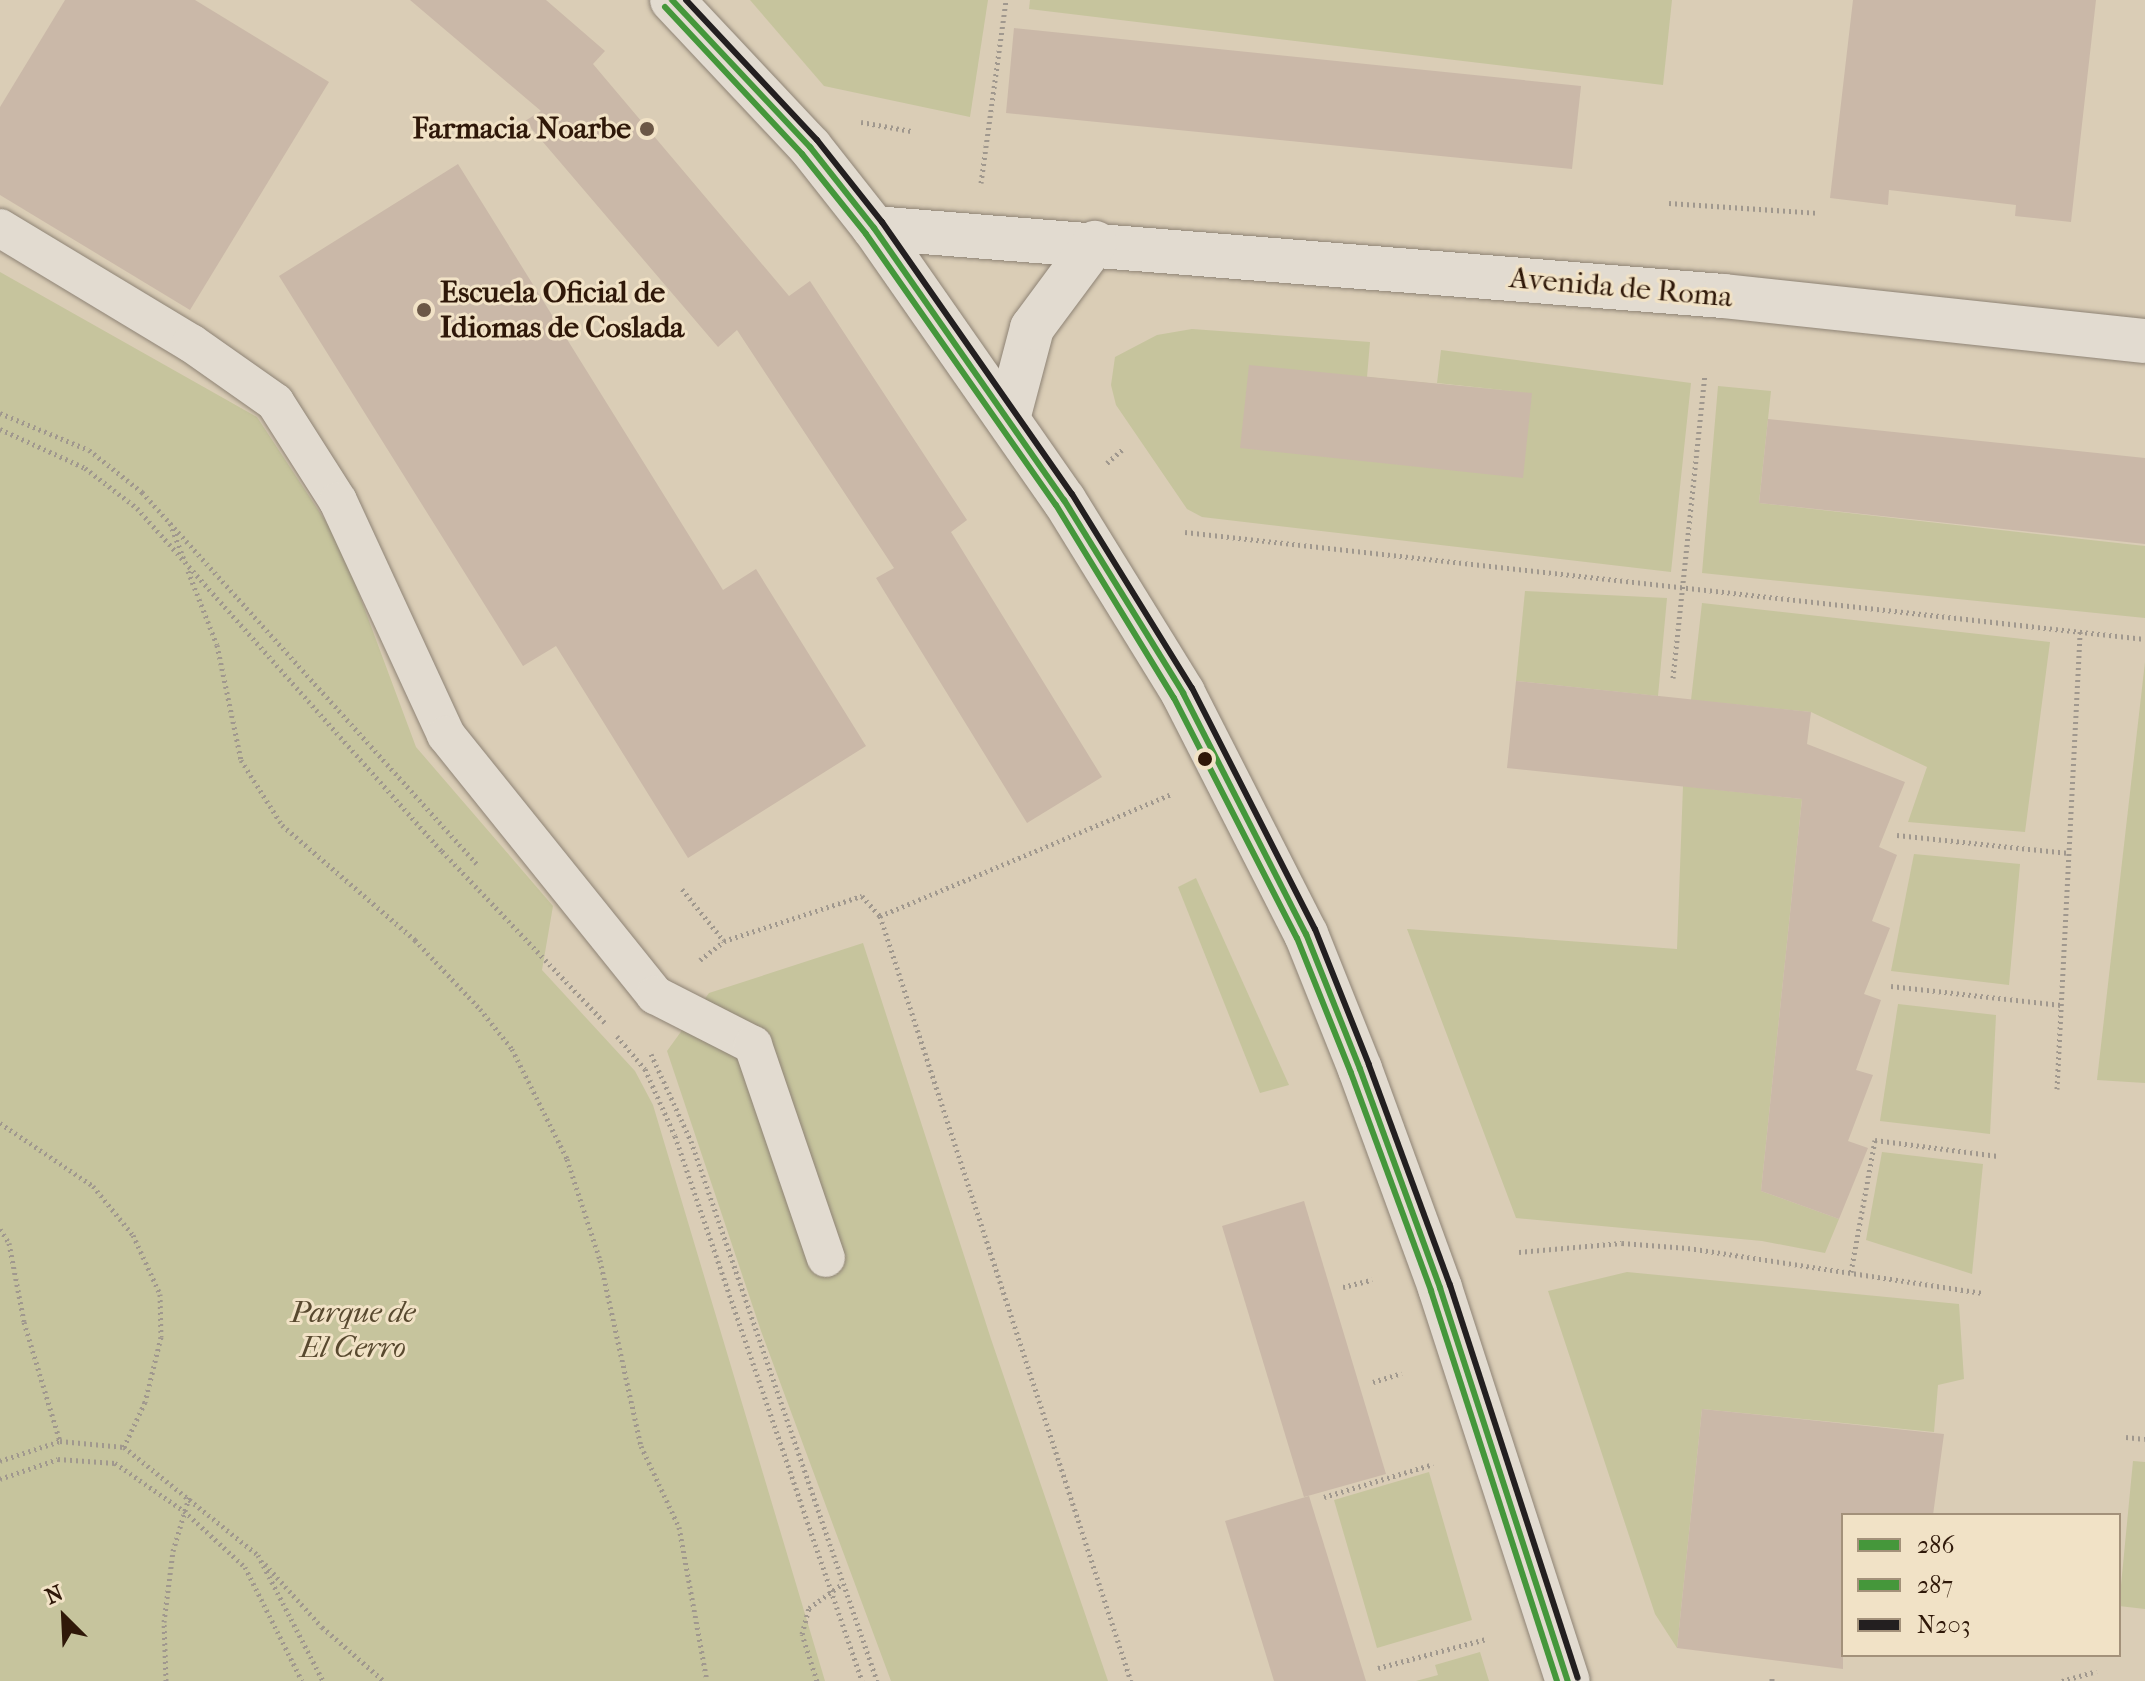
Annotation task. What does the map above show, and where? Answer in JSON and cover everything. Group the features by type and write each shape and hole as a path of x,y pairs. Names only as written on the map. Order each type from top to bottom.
{"street":[{"path":"672,0 810,147 874,228 1008,419 1183,693 1306,934 1440,1288 1568,1681"},
{"name":"Avenida de Roma","path":"874,228 1095,243 1723,296 2145,341"},
{"path":"1008,419 1032,328 1095,243"}],"lane":[{"path":"0,228 191,343 275,402 338,501 446,735 655,995 753,1045 826,1258"}],"path":[{"path":"988,138 1006,0"},
{"path":"1669,203 1818,213"},
{"path":"1673,678 1705,374"},
{"path":"0,413 89,450 168,518 490,877"},
{"path":"0,429 85,468 137,508 645,1069 675,1136 862,1681"},
{"path":"168,518 217,645 241,760 282,825 415,940 480,1009 512,1049 567,1159 600,1260 641,1446 679,1527 707,1681"},
{"path":"1185,532 2145,639"},
{"path":"2057,1089 2080,632"},
{"path":"880,916 1172,794"},
{"path":"1897,835 2069,853"},
{"path":"682,889 724,941 862,896 880,916 1131,1681"},
{"path":"1891,986 2061,1005"},
{"path":"647,1049 691,1141 877,1681"},
{"path":"0,1123 93,1186 133,1235 160,1294 161,1337 145,1402 124,1447"},
{"path":"1851,1272 1875,1140 1998,1156"},
{"path":"0,1229 9,1243 24,1322 60,1441"},
{"path":"1519,1252 1622,1243 1851,1272 1983,1293"},
{"path":"1343,1287 1372,1280"},
{"path":"1373,1382 1402,1373"},
{"path":"2126,1437 2145,1439"},
{"path":"0,1461 60,1441 124,1447 190,1494 258,1555 322,1627 384,1681"},
{"path":"0,1479 58,1459 115,1463 184,1511 245,1567 302,1681"},
{"path":"1324,1497 1433,1464"},
{"path":"166,1681 164,1622 184,1511 190,1494"},
{"path":"258,1555 323,1681"},
{"path":"817,1681 802,1634 809,1608 842,1584"},
{"path":"1378,1668 1486,1639"},
{"path":"2062,1681 2097,1671"}],"green space":[{"path":"750,0 988,0 970,117 824,86"},
{"path":"1030,0 1672,0 1663,85 1029,9"},
{"name":"Parque de El Cerro","path":"0,272 257,417 340,543 416,747 553,906 542,970 635,1071 653,1105 825,1681 0,1681"},
{"path":"1192,329 1370,342 1367,377 1531,393 1437,383 1441,350 1691,383 1671,572 1202,517 1187,509 1116,405 1111,385 1115,357 1157,335"},
{"path":"1718,386 1771,391 1759,503 2145,546 2145,618 1702,573"},
{"path":"1525,591 1667,598 1658,696 1516,681"},
{"path":"1702,603 2050,642 2025,832 1908,822 1927,767 1811,712 1691,700"},
{"path":"2145,662 2145,1083 2097,1080"},
{"path":"1683,786 1802,799 1761,1191 1839,1219 1825,1253 1762,1241 1516,1218 1407,929 1677,949"},
{"path":"1914,854 2020,864 2009,985 1891,971"},
{"path":"1196,878 1289,1085 1260,1093 1178,887"},
{"path":"863,943 991,1339 1108,1681 891,1681 761,1331 667,1051 709,993"},
{"path":"1898,1004 1996,1015 1990,1134 1880,1121"},
{"path":"1882,1152 1983,1164 1972,1274 1866,1240"},
{"path":"1627,1272 1959,1304 1964,1379 1938,1385 1934,1432 1702,1409 1677,1648 1655,1614 1548,1291"},
{"path":"2133,1461 2145,1462 2145,1609 2121,1606"},
{"path":"1429,1472 1472,1620 1377,1648 1334,1500"},
{"path":"1480,1652 1489,1681 1416,1681 1438,1675 1435,1665"}],"building":[{"path":"65,0 195,0 329,82 190,310 0,195 0,107"},
{"path":"410,0 546,0 605,51 593,64 789,296 810,281 967,520 951,532 1102,777 1027,823 876,578 894,568 737,330 718,347 525,121 541,111"},
{"path":"1853,0 2096,0 2071,222 2015,216 2016,205 1889,190 1888,205 1830,198"},
{"path":"1014,28 1581,86 1572,169 1006,113"},
{"path":"458,164 723,590 756,569 866,746 688,858 556,646 523,666 279,276"},
{"path":"1249,365 1532,393 1523,478 1240,448"},
{"path":"1768,419 2145,458 2145,544 1759,503"},
{"path":"1516,681 1811,712 1807,744 1905,782 1879,847 1897,855 1872,921 1890,928 1864,994 1881,1000 1856,1070 1873,1075 1848,1141 1868,1148 1839,1219 1761,1191 1802,799 1507,768"},
{"path":"1304,1201 1386,1474 1304,1497 1222,1226"},
{"path":"1702,1409 1944,1434 1933,1513 1841,1513 1843,1669 1677,1648"},
{"path":"1309,1496 1366,1681 1274,1681 1225,1521"}],"transit line":[{"name":"286","path":"672,0 810,147 874,228 1064,500 1183,693 1306,934 1360,1069 1440,1288 1568,1681"},
{"name":"N203","path":"686,0 817,140 882,222 1072,494 1192,688 1315,929 1369,1065 1450,1285 1578,1678"},
{"name":"287","path":"665,7 802,154 866,234 1056,505 1174,698 1297,938 1351,1073 1431,1291 1557,1681"}],"place":[{"name":"Farmacia Noarbe","path":"647,129"},
{"name":"Escuela Oficial de Idiomas de Coslada","path":"424,310"}]}
